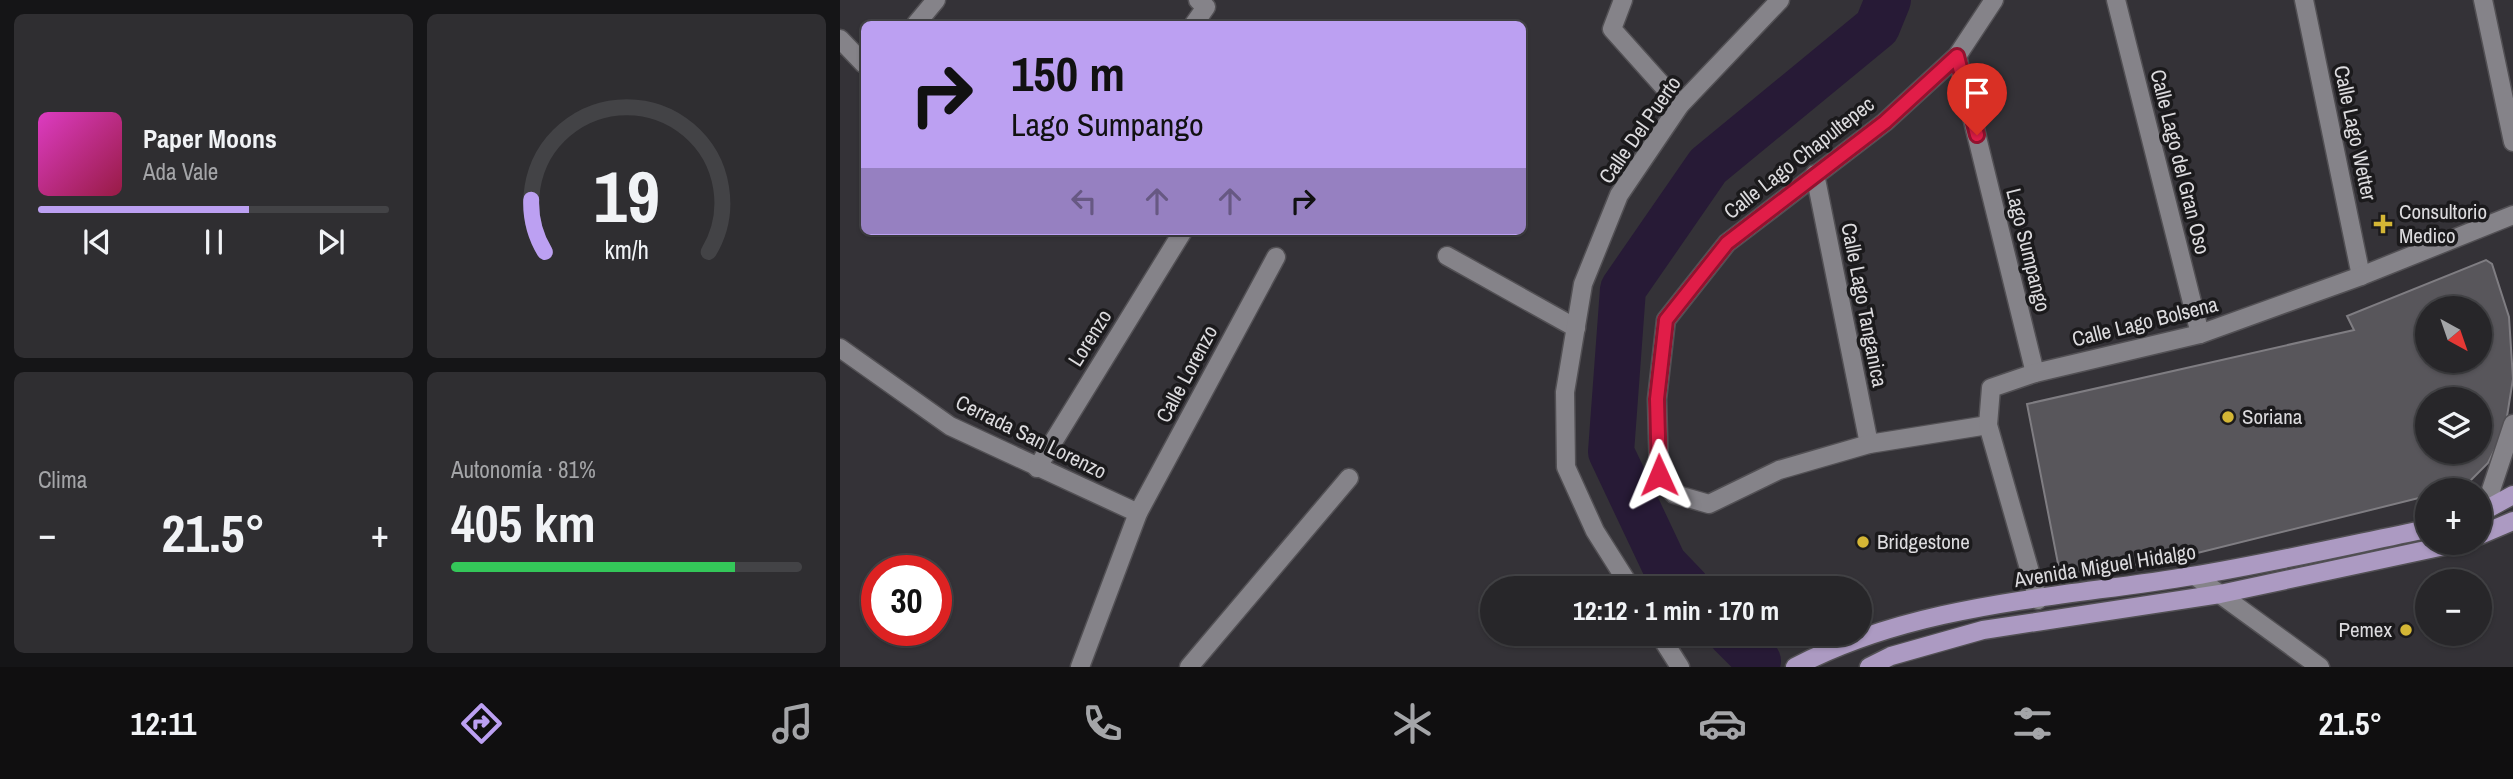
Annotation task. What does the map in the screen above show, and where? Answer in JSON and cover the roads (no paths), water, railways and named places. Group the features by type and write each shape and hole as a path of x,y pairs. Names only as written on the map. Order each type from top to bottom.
{"main road":[{"path":"2492,507 2513,495"},
{"path":"2492,530 2513,521"},
{"name":"Avenida Miguel Hidalgo","path":"1795,667 1861,637 1963,611 2195,576 2415,531"},
{"path":"1869,667 1891,656 1983,630 2220,594 2415,552"}],"street":[{"path":"918,21 936,0"},
{"path":"1623,0 1612,29 1680,105"},
{"name":"Calle Del Puerto","path":"1623,576 1595,531 1566,467 1566,391 1583,284 1619,195 1680,105 1780,0"},
{"name":"Calle Lago Chapultepec","path":"1988,425 1868,444 1779,470 1709,505 1674,494 1659,475 1657,399 1666,320 1727,243 1885,122 1957,56 1994,0"},
{"name":"Calle Lago del Gran Oso","path":"2116,0 2200,334"},
{"name":"Calle Lago Wetter","path":"2304,0 2361,276"},
{"path":"2483,0 2513,142"},
{"path":"1195,21 1202,4"},
{"path":"840,40 861,61"},
{"name":"Lago Sumpango","path":"1957,56 2035,373"},
{"name":"Calle Lago Tanganica","path":"1815,174 1868,444"},
{"name":"Calle Lago Bolsena","path":"2038,600 1988,425 1991,388 2035,373 2200,334 2511,222"},
{"name":"Lorenzo","path":"1037,468 1181,235"},
{"path":"1447,256 1576,328"},
{"name":"Calle Lorenzo","path":"1080,667 1138,513 1276,257"},
{"name":"Cerrada San Lorenzo","path":"840,348 950,426 1138,513"},
{"path":"2492,484 2513,424"},
{"path":"1189,667 1349,478"},
{"path":"2195,576 2320,667"},
{"path":"1667,646 1680,667"}],"waterway":[{"path":"1676,576 1664,564 1611,452 1623,289 1708,166 1877,27 1888,0"},
{"path":"1743,646 1758,661"}],"place":[{"name":"Consultorio Medico","path":"2383,224"},
{"name":"Soriana","path":"2228,417"},
{"name":"Bridgestone","path":"1863,542"},
{"name":"Pemex","path":"2406,630"}]}
